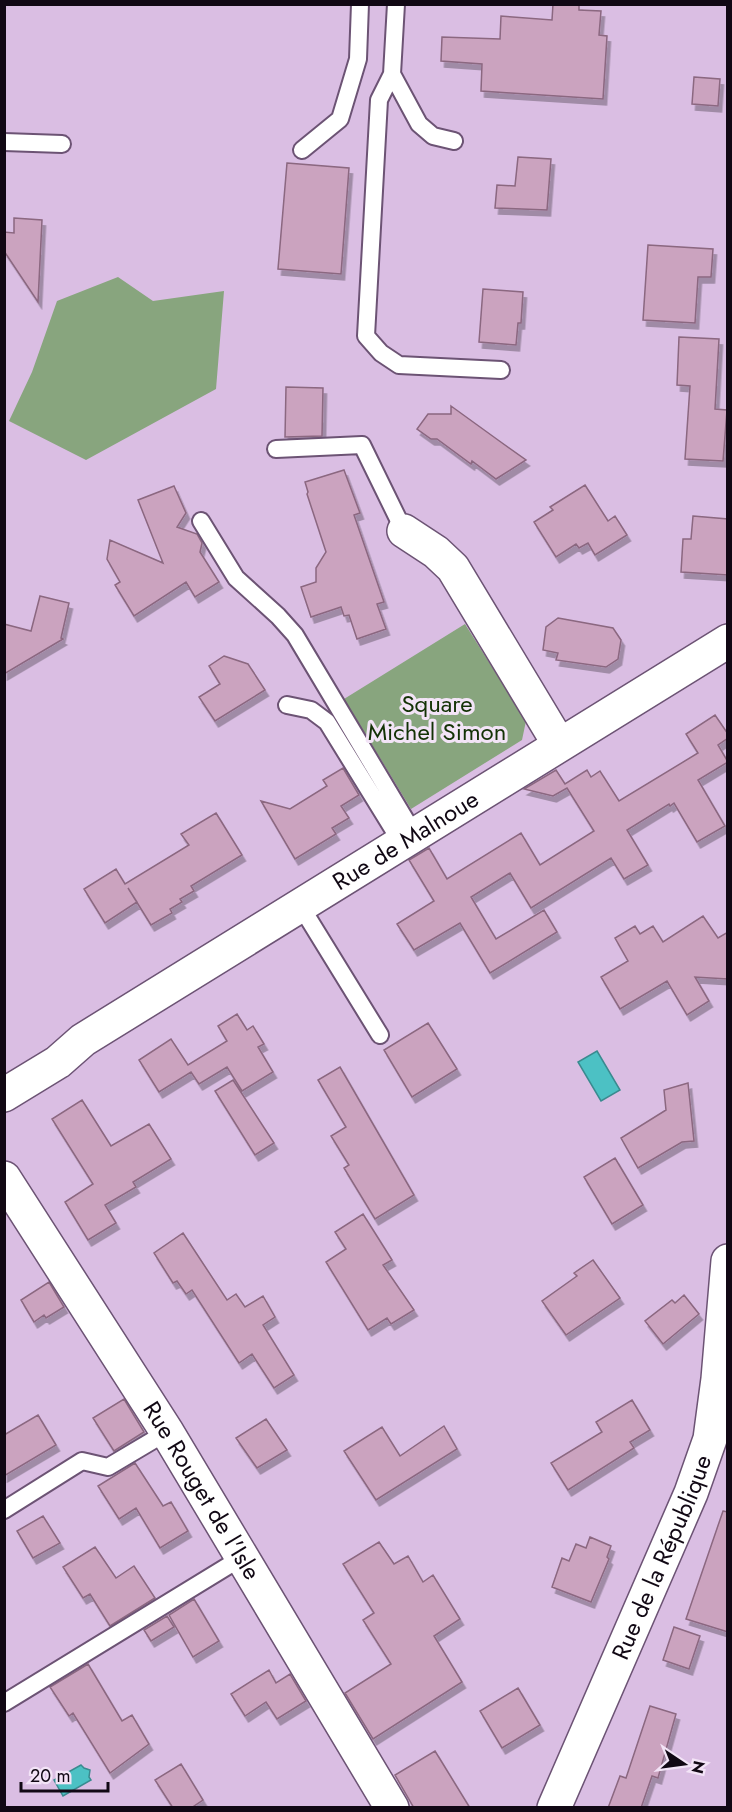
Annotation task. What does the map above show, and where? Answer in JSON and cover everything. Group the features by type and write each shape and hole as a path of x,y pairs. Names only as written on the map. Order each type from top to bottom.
{"street":[{"path":"404,531 436,552 453,568 559,744"},
{"name":"Rue de Malnoue","path":"4,1095 58,1062 82,1040 728,641"},
{"name":"Rue de Malnoue","path":"4,1078 50,1051 82,1040"},
{"name":"Rue Rouget de l'Isle","path":"4,1178 167,1432 392,1808"},
{"name":"Rue de la République","path":"554,1808 691,1493 719,1442 718,1379 728,1260"}],"lane":[{"path":"302,150 340,118 358,59 360,4"},
{"path":"396,4 392,74 379,100 366,336 381,353 399,365 501,370"},
{"path":"392,74 419,124 434,136 454,141"},
{"path":"4,142 62,144"},
{"path":"276,449 362,445 404,531"},
{"path":"201,521 236,578 278,616 295,635 407,838"},
{"path":"287,705 311,710 327,722 407,838"},
{"path":"300,905 380,1035"},
{"path":"4,1510 82,1461 108,1467 167,1432"},
{"path":"4,1703 241,1557"}],"green space":[{"path":"118,277 153,301 224,291 216,389 86,460 9,421 32,372 57,301"},
{"name":"Square Michel Simon","path":"465,624 526,721 522,740 411,809 344,699"}],"shaded area":[{"path":"597,1051 620,1090 601,1101 578,1062"},
{"path":"81,1765 90,1770 91,1780 63,1796 54,1780"}],"building":[{"path":"553,4 579,4 579,10 601,11 599,35 607,36 603,99 481,91 482,64 441,61 442,37 500,39 501,16 552,20"},
{"path":"694,77 720,79 718,106 692,104"},
{"path":"518,157 551,159 547,210 495,208 497,185 515,186"},
{"path":"287,163 349,168 341,274 278,269"},
{"path":"14,218 42,220 38,302 4,251 4,232 14,233"},
{"path":"648,245 713,249 711,277 698,277 695,323 643,320"},
{"path":"483,289 523,292 521,323 518,323 516,345 479,342"},
{"path":"679,337 719,339 715,409 727,410 723,461 685,459 690,386 677,385"},
{"path":"286,387 323,388 322,436 285,437"},
{"path":"451,406 526,460 496,479 472,461 471,464 437,439 431,439 417,429 428,414 451,414"},
{"path":"344,470 360,513 354,515 384,602 377,604 386,629 357,639 349,615 344,616 341,607 311,617 301,587 316,582 316,568 326,552 305,482"},
{"path":"585,485 608,521 615,516 627,535 595,555 588,543 579,548 576,544 556,557 534,522 553,510 550,507"},
{"path":"174,486 186,513 177,527 197,534 202,543 200,552 219,582 195,597 186,582 134,616 115,585 120,582 107,559 110,540 163,563 138,500"},
{"path":"693,516 728,519 728,575 681,572 683,539 691,539"},
{"path":"40,596 69,603 61,638 63,639 4,674 4,624 31,631"},
{"path":"558,618 613,628 621,640 618,659 606,667 556,660 558,653 543,650 546,627"},
{"path":"224,656 248,664 265,690 215,721 199,697 220,684 209,666"},
{"path":"715,715 728,734 728,738 718,745 728,762 698,780 725,826 697,842 674,803 670,806 669,804 627,830 648,865 624,879 611,858 531,908 510,873 471,897 496,939 544,910 557,932 490,973 460,923 414,950 397,924 434,901 409,860 429,848 447,879 521,833 540,865 594,831 567,788 553,796 524,789 556,770 565,784 587,770 591,777 600,771 619,801 698,753 686,734"},
{"path":"343,768 359,795 341,806 349,818 332,828 336,834 295,859 261,801 290,809 327,786 323,780"},
{"path":"216,813 242,855 191,886 194,891 180,899 182,902 170,909 172,913 151,925 137,902 105,923 84,889 116,869 125,884 189,845 181,834"},
{"path":"703,916 718,938 728,932 728,979 695,977 709,1001 687,1015 667,981 620,1009 601,977 628,961 615,938 635,926 640,934 653,926 663,942"},
{"path":"237,1014 247,1030 253,1026 264,1044 258,1047 273,1072 242,1091 227,1067 199,1084 191,1072 159,1092 139,1060 171,1039 188,1065 227,1041 218,1026"},
{"path":"428,1023 457,1069 412,1097 384,1050"},
{"path":"340,1067 414,1195 375,1219 344,1168 349,1165 331,1136 346,1127 318,1080"},
{"path":"233,1080 274,1143 255,1155 215,1091"},
{"path":"688,1083 694,1141 682,1142 638,1168 621,1138 666,1110 664,1090"},
{"path":"82,1100 111,1146 149,1124 171,1159 133,1182 136,1187 105,1205 116,1223 88,1240 65,1202 93,1184 52,1119"},
{"path":"615,1158 643,1205 612,1224 584,1177"},
{"path":"363,1214 392,1260 383,1265 414,1310 391,1324 387,1318 368,1330 326,1262 346,1249 335,1232"},
{"path":"183,1233 227,1300 236,1294 245,1307 263,1296 275,1317 263,1325 294,1375 274,1388 252,1354 239,1363 192,1290 186,1294 177,1281 173,1283 154,1253"},
{"path":"593,1260 620,1298 566,1335 542,1301 577,1276 574,1273"},
{"path":"49,1282 64,1307 34,1322 21,1300"},
{"path":"684,1295 699,1314 663,1344 645,1321 672,1300 675,1303"},
{"path":"124,1399 144,1432 114,1451 93,1418"},
{"path":"632,1400 650,1430 630,1442 634,1448 568,1490 551,1463 602,1432 596,1422"},
{"path":"38,1415 56,1445 4,1476 4,1435"},
{"path":"266,1419 287,1450 257,1468 236,1438"},
{"path":"444,1426 457,1449 376,1500 344,1451 382,1427 400,1456"},
{"path":"135,1463 163,1506 171,1502 188,1531 160,1548 136,1508 119,1519 98,1486"},
{"path":"723,1511 728,1512 728,1632 686,1619"},
{"path":"43,1516 60,1543 33,1558 17,1531"},
{"path":"590,1537 611,1546 607,1557 609,1559 591,1602 552,1587 562,1558 569,1561 576,1544 586,1548"},
{"path":"379,1542 394,1564 408,1556 423,1582 433,1575 460,1619 434,1636 462,1682 373,1739 345,1693 391,1664 363,1620 374,1613 343,1564"},
{"path":"95,1547 116,1578 134,1566 155,1598 110,1626 90,1594 83,1598 63,1567"},
{"path":"194,1599 219,1641 193,1657 169,1615"},
{"path":"167,1616 174,1627 151,1641 144,1630"},
{"path":"674,1627 700,1636 689,1669 663,1660"},
{"path":"88,1664 122,1721 132,1715 149,1744 110,1773 73,1713 69,1716 50,1687"},
{"path":"269,1670 276,1683 290,1674 306,1701 277,1719 266,1702 245,1716 231,1694"},
{"path":"518,1688 540,1725 502,1748 480,1711"},
{"path":"650,1706 676,1714 658,1778 652,1776 641,1808 608,1808 620,1776 626,1778"},
{"path":"435,1751 470,1808 414,1808 395,1775"},
{"path":"181,1764 203,1800 191,1808 173,1808 155,1780"}]}
